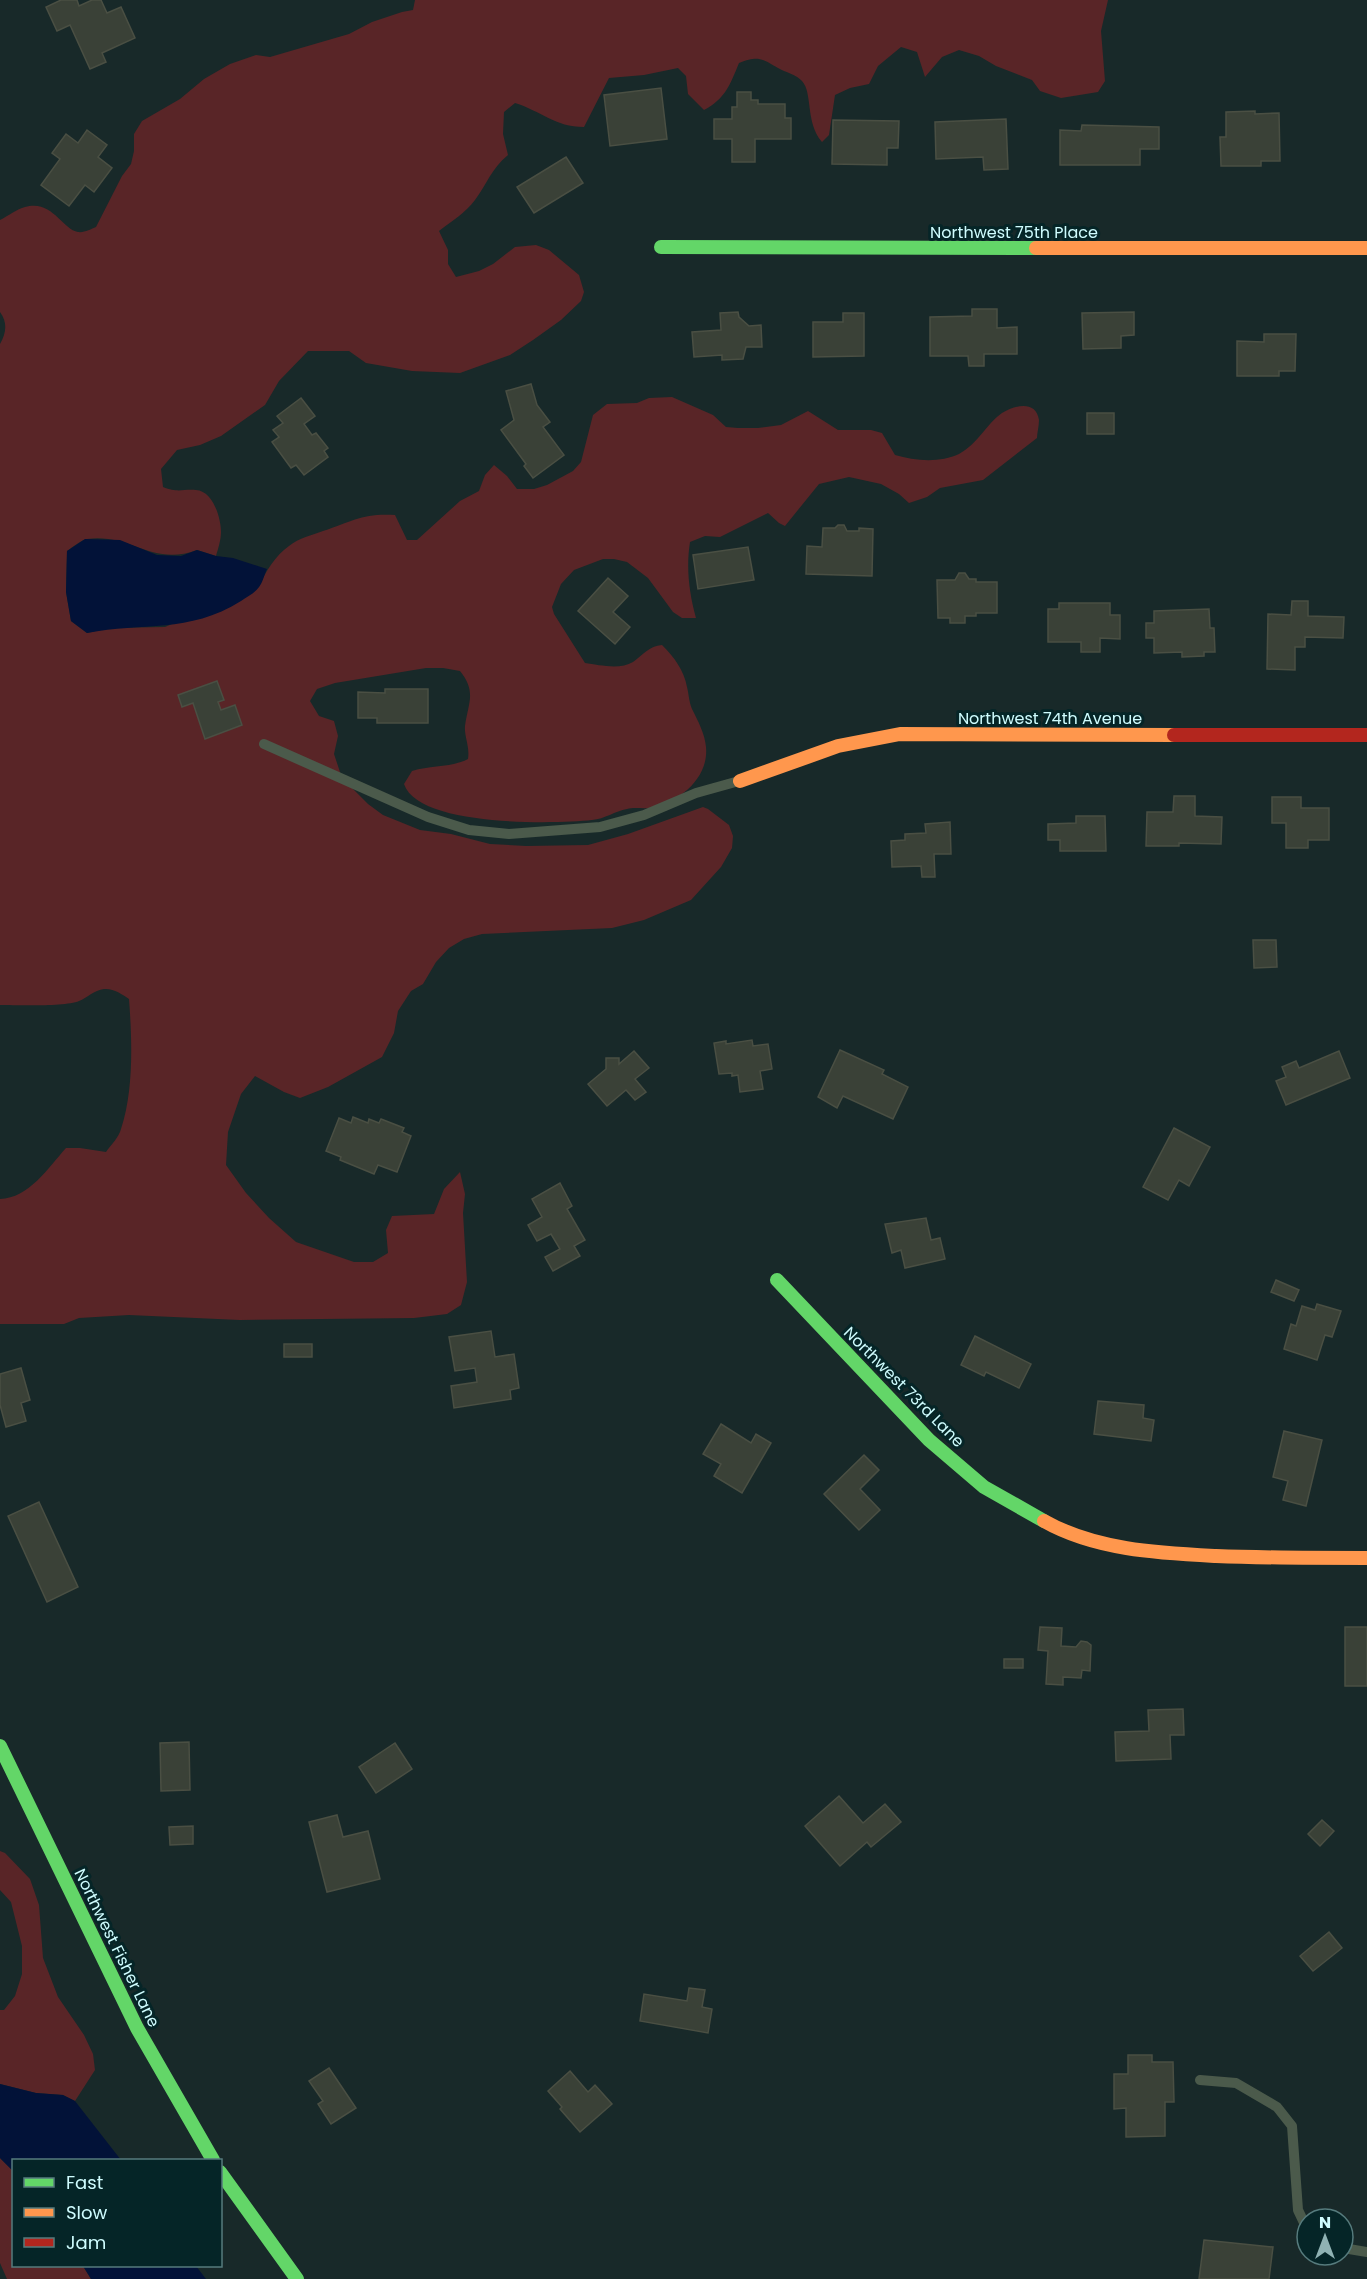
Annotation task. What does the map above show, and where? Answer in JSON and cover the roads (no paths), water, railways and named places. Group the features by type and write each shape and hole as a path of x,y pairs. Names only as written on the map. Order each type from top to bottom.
{"street":[{"name":"Northwest 75th Place","path":"660,248 1367,248"},
{"name":"Northwest 74th Avenue","path":"740,781 831,748 869,738 900,734 1367,735"},
{"name":"Northwest 73rd Lane","path":"777,1280 929,1440 984,1487 1065,1533 1149,1553 1367,1558"},
{"name":"Northwest Fisher Lane","path":"0,1746 136,2028 212,2159"},
{"path":"222,2175 297,2279"}],"lane":[{"path":"264,744 428,817 469,830 509,834 600,827 644,815 696,793 740,781"},
{"path":"1200,2080 1236,2083 1277,2107 1292,2126 1298,2207"}],"water":[{"path":"85,539 120,540 157,555 181,556 197,550 267,569 260,585 253,593 221,611 202,618 184,623 87,633 71,621 66,592 67,551"},
{"path":"0,2084 36,2093 63,2095 75,2101 120,2159 12,2159 12,2170 0,2158"},
{"path":"84,2267 197,2267 206,2279 91,2279"}]}
